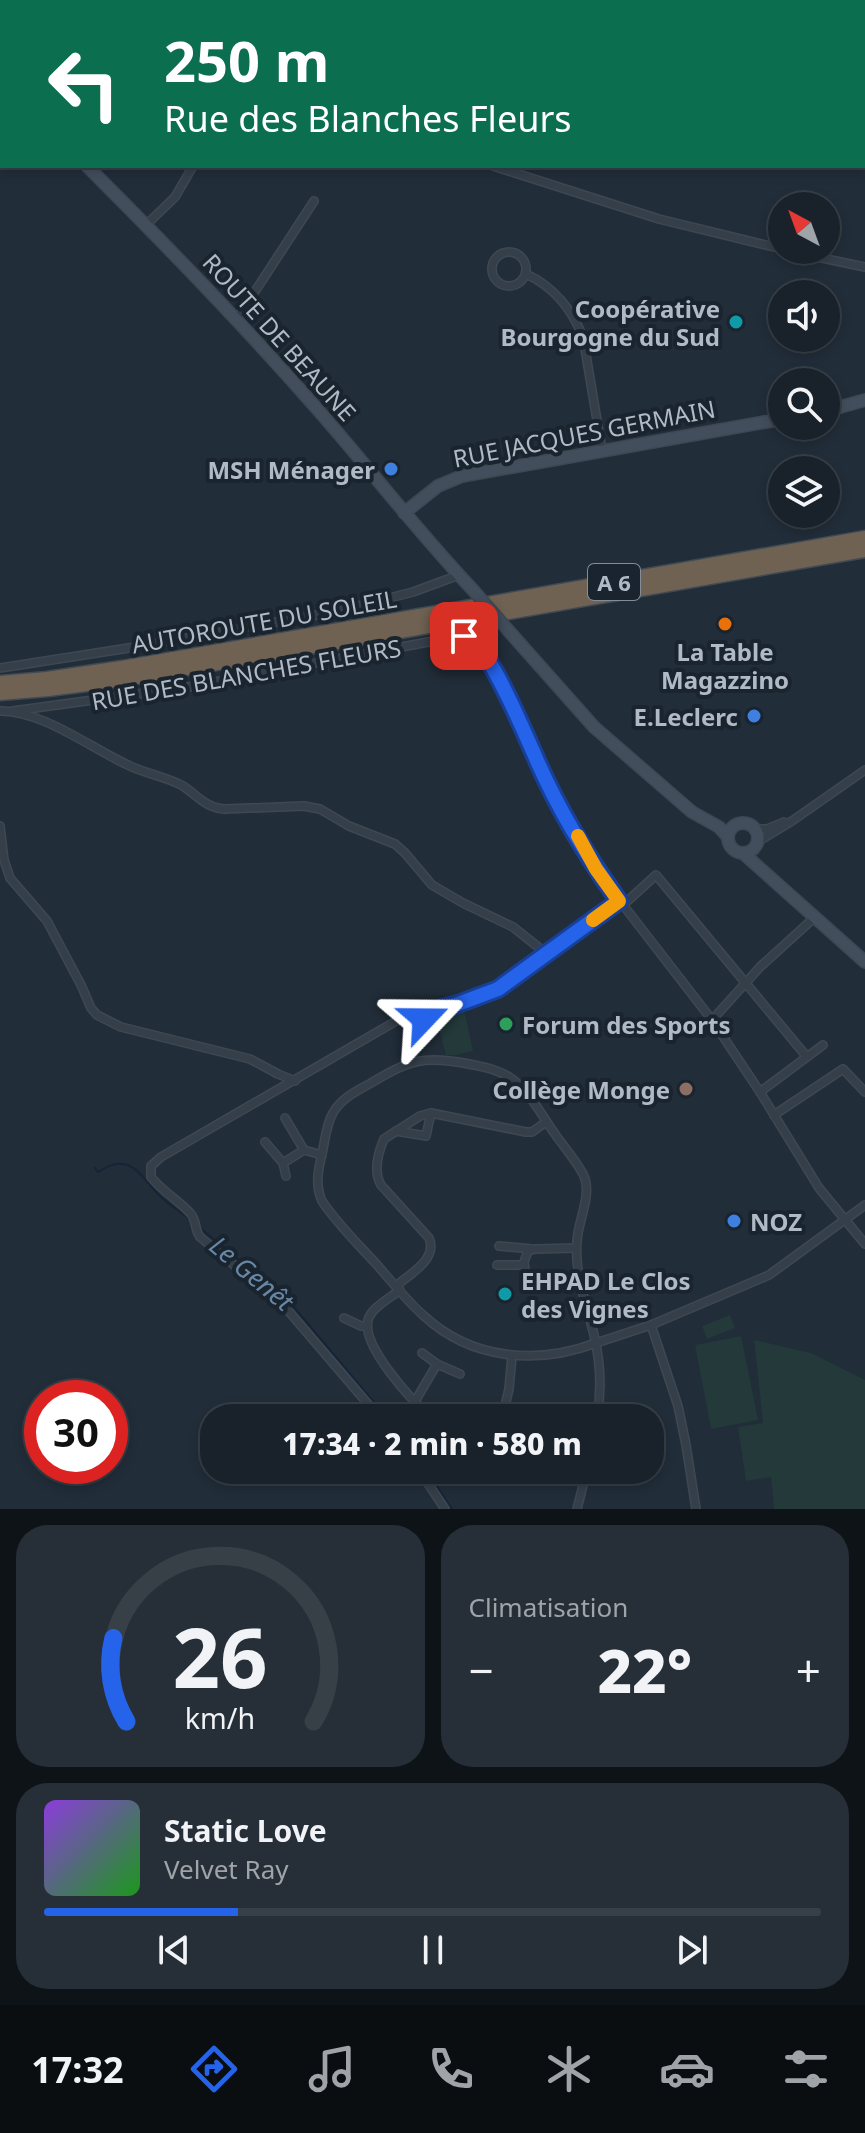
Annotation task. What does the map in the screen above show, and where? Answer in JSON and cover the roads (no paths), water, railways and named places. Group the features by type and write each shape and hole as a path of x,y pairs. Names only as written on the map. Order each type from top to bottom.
{"highway":[{"name":"AUTOROUTE DU SOLEIL","path":"0,683 122,668 865,538"},
{"name":"AUTOROUTE DU SOLEIL","path":"0,693 125,679 865,550"}],"main road":[{"name":"ROUTE DE BEAUNE","path":"89,168 237,319 594,727 702,817"},
{"path":"840,407 865,400"},
{"name":"RUE JACQUES GERMAIN","path":"404,513 438,486 455,478 768,421"},
{"path":"702,817 735,825 746,823 757,839 761,869"},
{"path":"702,817 719,827 728,837 733,850 744,854 865,961"},
{"path":"728,837 735,825"},
{"path":"744,854 750,852 757,839"}],"street":[{"path":"146,225 175,197 192,168"},
{"path":"499,168 686,227 768,246"},
{"path":"237,319 314,201"},
{"path":"512,251 525,261 526,274 518,283 506,286 493,276 492,264 500,254 512,251"},
{"path":"840,262 865,267"},
{"path":"526,274 550,288 577,323 583,337 602,450"},
{"path":"0,668 301,619 354,608 459,575"},
{"name":"RUE DES BLANCHES FLEURS","path":"13,711 159,692 460,636 474,639 596,869 712,1020 819,1188 865,1244"},
{"path":"0,711 13,711 59,729 134,768 178,784 213,807 304,806 320,809 349,826 395,844 432,885 513,927 547,954"},
{"path":"757,839 767,829 797,817 865,770"},
{"path":"0,826 4,860 10,878 51,928 97,1015 121,1027 250,1059 295,1081"},
{"path":"368,1404 285,1307 200,1237 191,1214 154,1181 149,1169 156,1161 398,1020 424,1016 498,989 620,904 656,875 807,1057"},
{"path":"712,1020 760,967 815,917"},
{"path":"760,1092 823,1045"},
{"path":"599,1404 601,1383 596,1343 576,1248 586,1181 578,1165 518,1083 506,1075 482,1067 434,1055 399,1066 342,1101 331,1117 322,1155 317,1182 322,1201 423,1315 453,1337 481,1350 512,1356 551,1355 596,1343 651,1325 769,1275 865,1205"},
{"path":"774,1115 843,1069 865,1092"},
{"path":"437,1364 414,1403 393,1378 367,1326 370,1315 429,1257 432,1250 429,1238 377,1179 382,1143 387,1136 420,1116 431,1113 526,1132 532,1132 546,1122"},
{"path":"396,1131 426,1136 431,1113"},
{"path":"285,1118 304,1150 322,1155"},
{"path":"265,1142 283,1163 286,1176"},
{"path":"283,1163 304,1150"},
{"path":"499,1246 576,1248"},
{"path":"526,1279 526,1255 532,1249"},
{"path":"497,1265 524,1265"},
{"path":"344,1318 367,1326"},
{"path":"651,1325 678,1406 696,1509"},
{"path":"422,1353 460,1374"},
{"path":"505,1404 512,1356"},
{"path":"428,1484 445,1509"},
{"path":"577,1509 583,1484"}],"waterway":[{"name":"Le Genêt","path":"95,1168 98,1172 119,1164 134,1168 161,1197 192,1221"},
{"name":"Le Genêt","path":"200,1228 288,1300 375,1404"},
{"name":"Le Genêt","path":"435,1484 452,1509"}],"place":[{"name":"Coopérative Bourgogne du Sud","path":"736,322"},
{"name":"MSH Ménager","path":"391,469"},
{"name":"La Table Magazzino","path":"725,624"},
{"name":"E.Leclerc","path":"754,716"},
{"name":"Forum des Sports","path":"506,1024"},
{"name":"Collège Monge","path":"686,1089"},
{"name":"NOZ","path":"734,1221"},
{"name":"EHPAD Le Clos des Vignes","path":"505,1294"}]}
